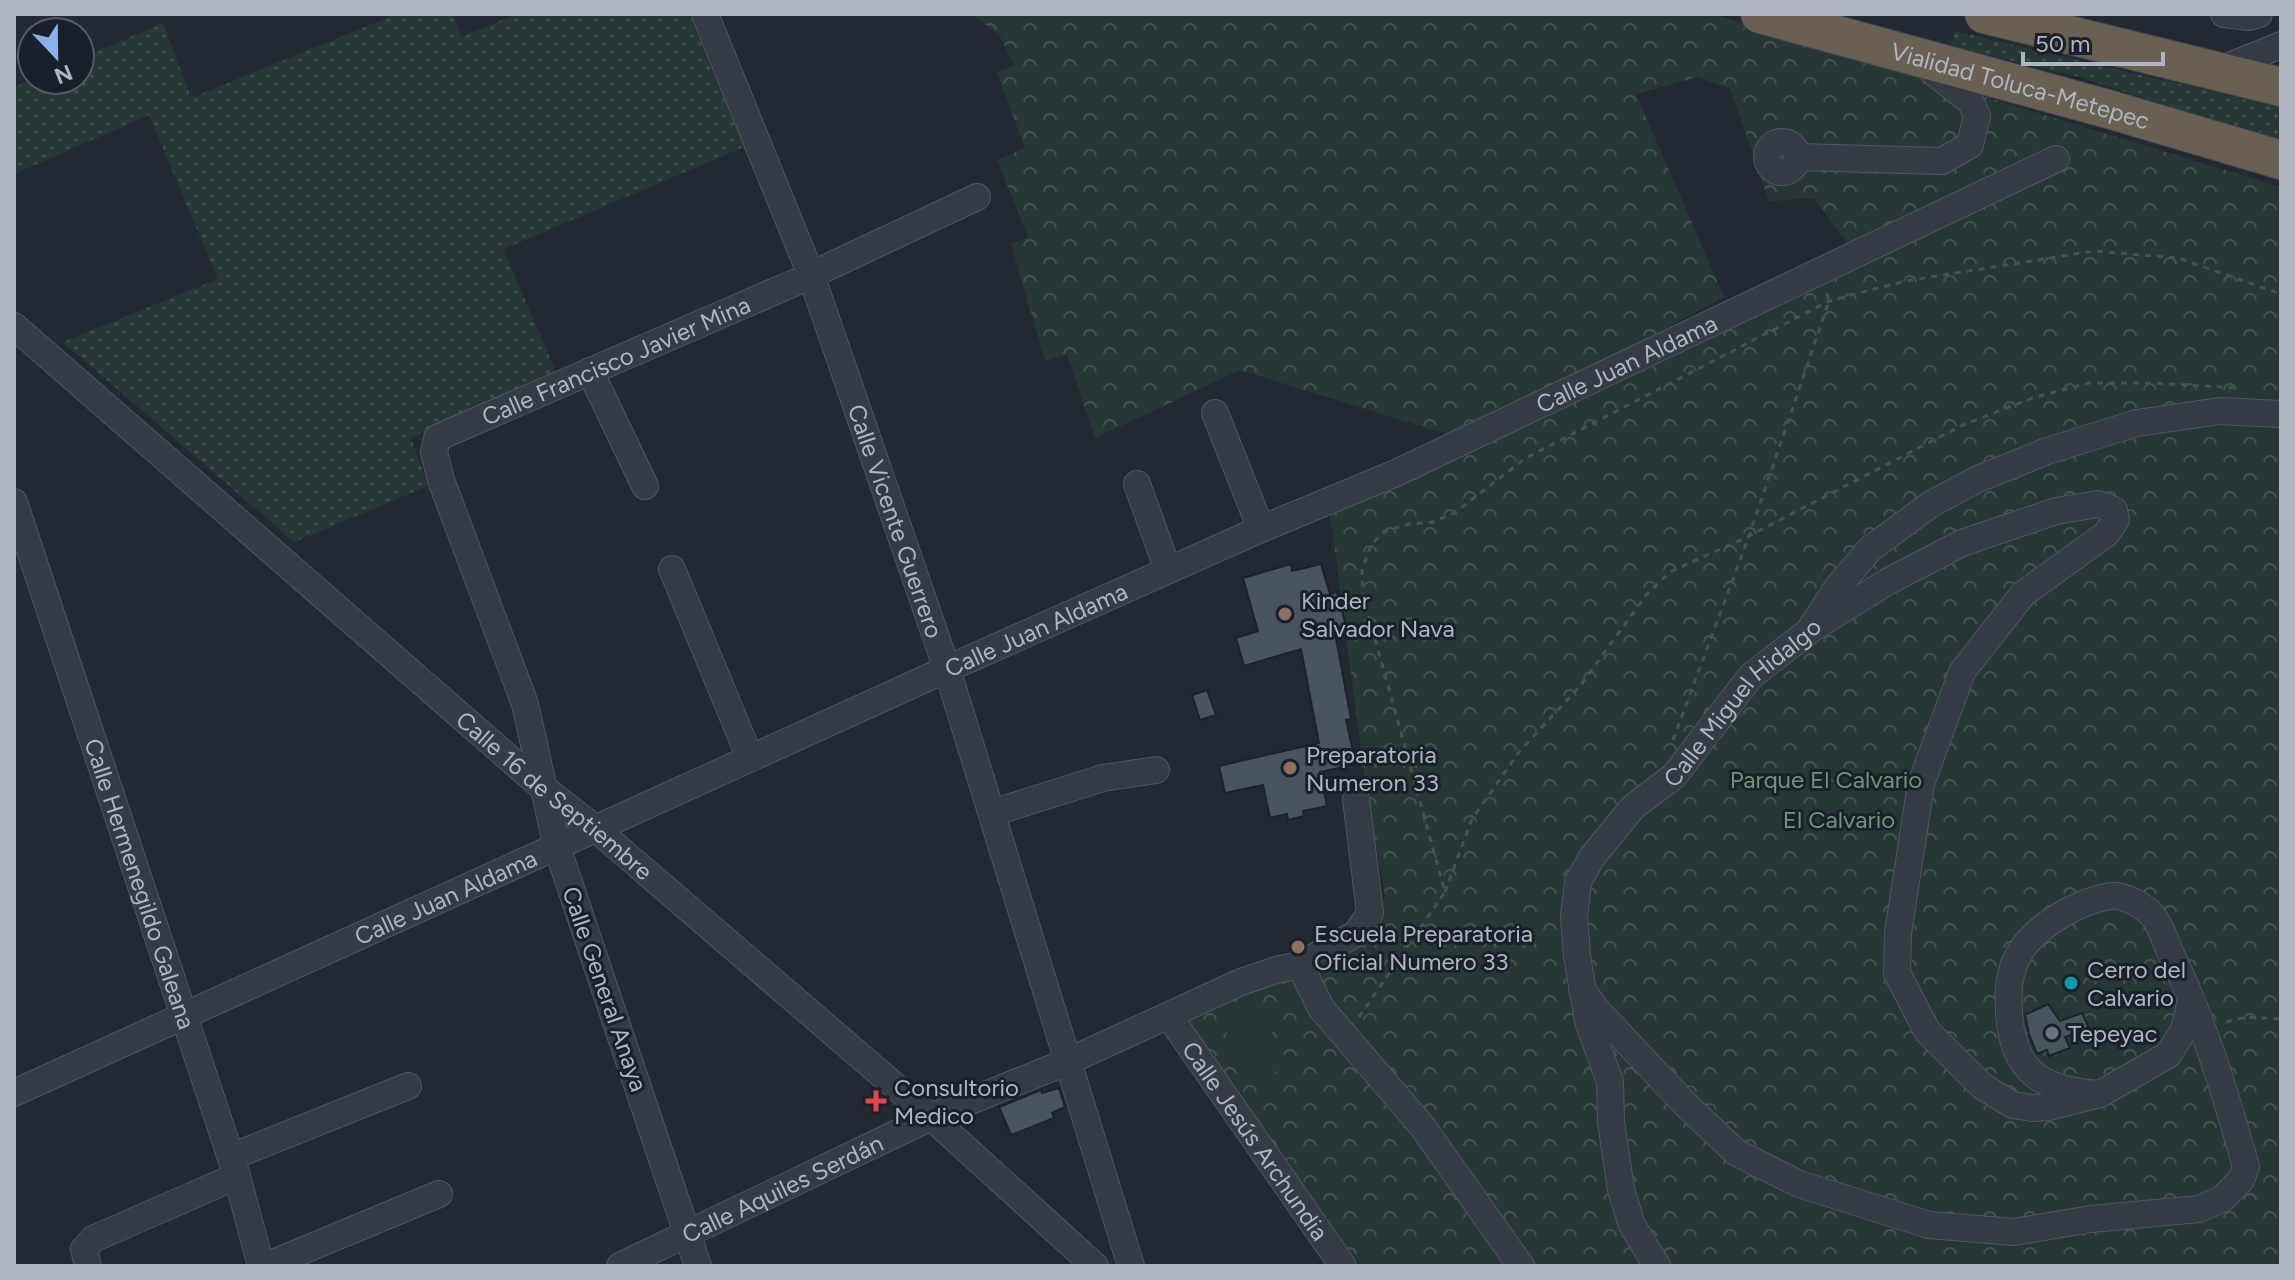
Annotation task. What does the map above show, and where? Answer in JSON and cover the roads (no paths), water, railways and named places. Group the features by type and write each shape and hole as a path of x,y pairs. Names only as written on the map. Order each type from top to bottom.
{"highway":[{"name":"Vialidad Toluca-Metepec","path":"1760,14 2108,109 2281,160"},
{"path":"1996,16 2281,87"}],"street":[{"name":"Calle Vicente Guerrero","path":"705,14 947,669 1131,1266"},
{"path":"2224,14 2241,17 2259,14"},
{"path":"2217,71 2281,45"},
{"path":"1797,157 1942,161 1970,145 1977,116 1971,102 1932,71 1925,59"},
{"name":"Calle Juan Aldama","path":"14,1093 947,669 1261,529 1396,473 2056,159"},
{"name":"Calle Francisco Javier Mina","path":"437,438 803,279 977,197"},
{"name":"Calle 16 de Septiembre","path":"14,326 542,787 596,829 931,1117 1095,1266"},
{"path":"590,371 645,486"},
{"name":"Calle Miguel Hidalgo","path":"1657,1266 1632,1225 1621,1190 1611,1122 1610,1082 1588,1021 1582,989 1574,916 1578,882 1592,857 1633,807 1674,776 1751,676 1809,631 1837,588 1870,549 1918,512 1978,479 2047,451 2137,423 2220,411 2281,414"},
{"path":"1215,413 1261,529"},
{"name":"Calle General Anaya","path":"437,438 434,452 441,480 525,704 557,847 698,1266"},
{"path":"1137,484 1168,570"},
{"name":"Calle Hermenegildo Galeana","path":"14,502 25,571 183,1015 264,1266"},
{"path":"1809,631 1887,582 1962,543 2056,511 2098,504 2114,510 2116,520 2106,534 2023,594 1962,672 1921,784 1898,933 1897,973 1927,1031 1982,1086 2013,1105 2049,1107 2100,1094 2168,1055 2184,1030 2191,1000"},
{"path":"672,569 750,758"},
{"path":"992,813 1103,778 1156,770"},
{"name":"Calle Aquiles Serdán","path":"620,1266 931,1117 1069,1061 1241,982 1300,965 1357,933 1370,913 1356,799"},
{"path":"1582,989 1596,1009 1686,1105 1737,1153 1799,1184 1929,1225 2014,1232 2091,1219 2199,1209 2222,1199 2241,1180 2246,1167 2202,1028 2153,916 2134,903 2112,895 2070,908 2041,930 2017,956 2008,986 2012,1042 2037,1078 2067,1090 2100,1094"},
{"path":"1300,965 1321,1008 1422,1126 1521,1266"},
{"name":"Calle Jesús Archundia","path":"1169,1016 1343,1266"},
{"path":"88,1266 84,1249 93,1239 234,1166 408,1086"},
{"path":"264,1266 439,1194"}],"place":[{"name":"Kinder Salvador Nava","path":"1285,614"},
{"name":"Preparatoria Numeron 33","path":"1290,768"},
{"name":"Escuela Preparatoria Oficial Numero 33","path":"1298,947"},
{"name":"Cerro del Calvario","path":"2071,983"},
{"name":"Tepeyac","path":"2052,1033"},
{"name":"Consultorio Medico","path":"876,1101"}],"park label":[{"name":"Parque El Calvario","path":"1826,779"},
{"name":"El Calvario","path":"1839,819"}]}
